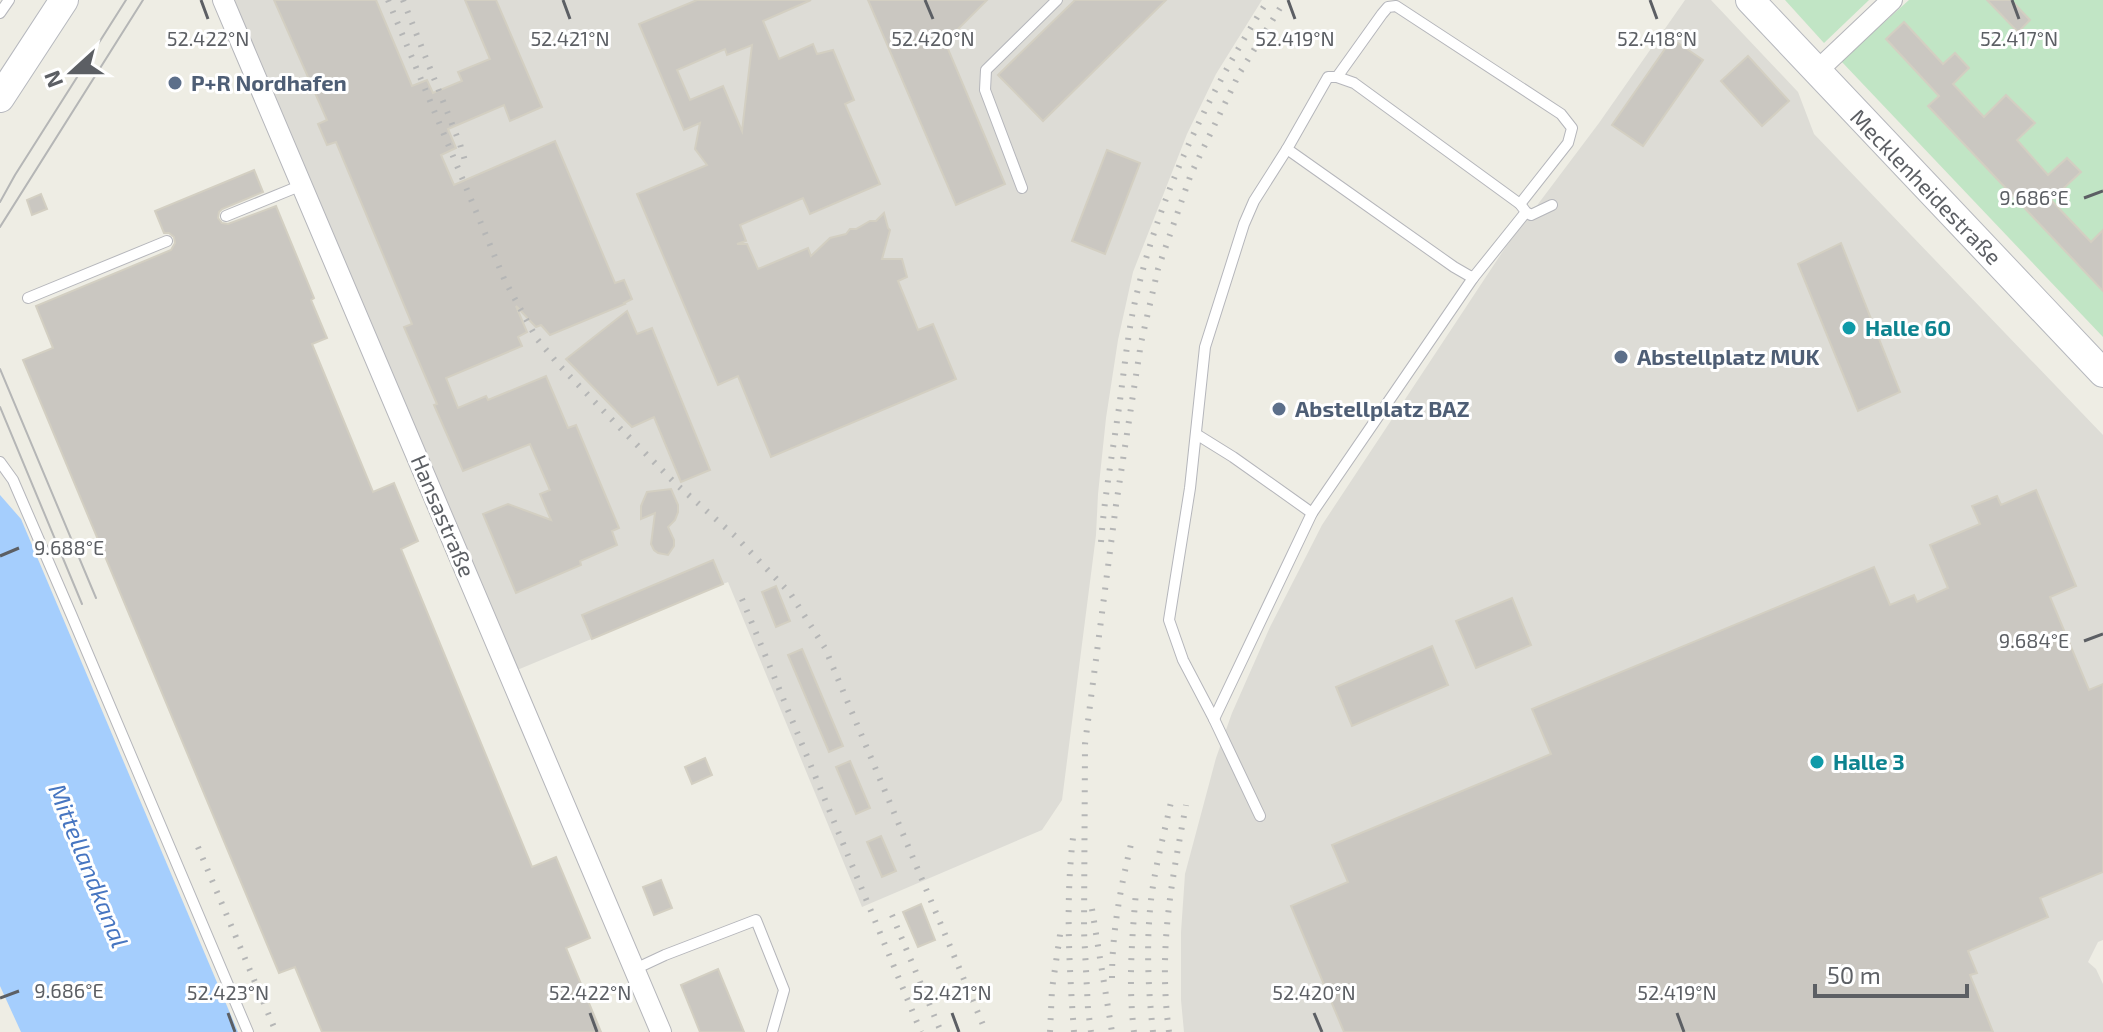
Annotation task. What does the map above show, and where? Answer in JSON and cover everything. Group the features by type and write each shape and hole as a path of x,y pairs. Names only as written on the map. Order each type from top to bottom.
{"main road":[{"path":"0,98 64,0"},
{"name":"Mecklenheidestraße","path":"1750,0 2103,373"}],"street":[{"name":"Hansastraße","path":"223,0 661,1032"},
{"path":"1817,71 1892,0"}],"lane":[{"path":"0,13 9,0"},
{"path":"1022,188 985,90 986,70 1057,0"},
{"path":"1214,719 1312,513 1568,143 1572,128 1561,114 1396,6 1388,7 1382,14 1337,77"},
{"path":"1260,816 1183,660 1169,620 1190,488 1205,347 1254,201 1328,77 1337,77 1354,83 1531,215 1552,205"},
{"path":"1287,149 1473,278"},
{"path":"226,216 302,185"},
{"path":"28,298 167,241"},
{"path":"1196,434 1312,513"},
{"path":"0,462 13,480 248,1032"},
{"path":"635,969 756,920 784,990 772,1032"}],"shaded area":[{"path":"223,0 1262,0 1216,74 1187,134 1133,272 1106,418 1096,535 1062,800 1042,830 862,907 728,582 510,673"},
{"path":"1685,0 1711,0 1798,92 1814,134 2103,435 2103,940 2098,942 2088,962 2096,969 2103,984 2103,1032 1184,1032 1181,932 1185,874 1216,758 1270,627 1322,525 1505,248 1599,123"}],"green space":[{"path":"1785,0 1869,0 1824,43"},
{"path":"1909,0 2103,0 2103,337 1841,61"}],"water":[{"name":"Mittellandkanal","path":"0,495 21,519 238,1032 21,1032 0,986"}],"building":[{"path":"274,0 376,0 412,86 427,80 433,93 462,81 458,72 490,59 465,0 496,0 542,107 510,121 504,105 448,129 456,148 441,155 454,185 555,141 615,283 624,280 632,299 550,335 541,325 536,327 516,306 527,332 518,337 522,346 446,378 458,408 486,396 488,400 546,376 568,428 576,425 619,528 612,531 617,545 580,561 581,565 516,593 483,514 508,504 551,520 540,494 550,490 530,444 463,471 404,327 412,324 336,142 327,145 318,124 327,120"},
{"path":"697,0 811,0 763,21 779,59 813,44 817,54 833,50 854,100 845,104 880,184 810,214 803,198 740,225 746,241 737,244 747,244 758,269 808,248 811,256 830,238 876,221 884,213 890,230 882,259 902,259 907,277 898,281 918,330 933,324 956,379 771,457 738,376 718,385 637,194 707,165 695,149 700,123 684,130 639,24","holes":["752,45 742,131 723,86 690,100 677,70 725,49 727,55"]},
{"path":"868,0 987,0 945,42 1005,184 956,205"},
{"path":"1075,0 1166,0 1043,121 998,75"},
{"path":"1987,0 2011,0 2030,20 2018,32"},
{"path":"1904,22 1943,64 1955,53 1969,68 1953,84 1984,117 2006,95 2035,123 2017,140 2048,175 2067,158 2081,172 2051,200 2091,242 2103,230 2103,291 1928,106 1939,96 1886,39"},
{"path":"1672,39 1703,60 1643,146 1612,125"},
{"path":"1748,56 1789,101 1762,126 1721,81"},
{"path":"1107,150 1140,163 1105,254 1072,241"},
{"path":"254,170 263,192 222,209 218,218 228,224 276,206 327,338 312,344 373,492 394,483 418,541 401,549 532,867 556,857 590,938 566,948 601,1032 322,1032 295,967 279,973 23,360 53,348 36,306 171,250 174,237 164,233 155,211"},
{"path":"41,194 47,209 32,215 27,200"},
{"name":"Halle 60","path":"1841,243 1900,392 1858,411 1798,264"},
{"path":"627,311 637,334 652,328 710,470 681,482 654,417 632,427 566,359"},
{"path":"671,489 678,512 668,527 674,546 668,555 654,550 651,544 655,513 641,519 641,506 647,492"},
{"name":"Halle 3","path":"2036,490 2076,586 2050,597 2089,690 2103,684 2103,872 2040,898 2048,917 1968,951 1977,973 1970,975 1993,1032 1344,1032 1291,906 1348,882 1332,845 1551,754 1532,709 1874,567 1890,605 1914,595 1917,602 1948,588 1930,545 1980,524 1972,506 1997,496 2001,505"},
{"path":"713,560 723,584 592,639 582,615"},
{"path":"776,586 790,621 776,627 762,592"},
{"path":"1512,598 1531,645 1476,668 1456,621"},
{"path":"1432,646 1448,685 1352,726 1336,687"},
{"path":"802,649 843,746 829,752 788,655"},
{"path":"705,758 712,775 692,784 685,767"},
{"path":"850,761 870,808 856,814 836,767"},
{"path":"881,836 896,871 882,877 867,842"},
{"path":"661,880 672,908 654,915 643,887"},
{"path":"921,904 935,940 918,947 903,912"},
{"path":"718,969 744,1032 700,1032 681,985"}],"tram line":[{"path":"0,202 126,0"},
{"path":"0,227 143,0"},
{"path":"0,369 96,598"},
{"path":"0,407 82,604"}],"railway":[{"path":"388,0 505,281 537,339 621,429 676,484 735,536 790,593 825,648 986,1032"},
{"path":"403,0 466,164"},
{"path":"1101,542 1129,335 1144,265 1188,147 1225,72 1268,0"},
{"path":"1091,1032 1084,931 1085,744 1141,343 1158,269 1191,174 1239,74 1285,0"},
{"path":"742,599 921,1032"},
{"path":"1153,1032 1148,966 1149,916 1171,802"},
{"path":"1169,1032 1165,973 1168,918 1186,805"},
{"path":"1074,830 1069,956 1074,1032"},
{"path":"1112,978 1118,908 1132,840"},
{"path":"198,847 276,1032"},
{"path":"1134,1032 1131,979 1136,892"},
{"path":"1092,909 1112,1032"},
{"path":"892,915 941,1032"},
{"path":"1050,1032 1052,989 1061,928"}],"place":[{"name":"P+R Nordhafen","path":"175,83"},
{"name":"Halle 60","path":"1849,328"},
{"name":"Abstellplatz MUK","path":"1621,357"},
{"name":"Abstellplatz BAZ","path":"1279,409"},
{"name":"Halle 3","path":"1817,762"}]}
